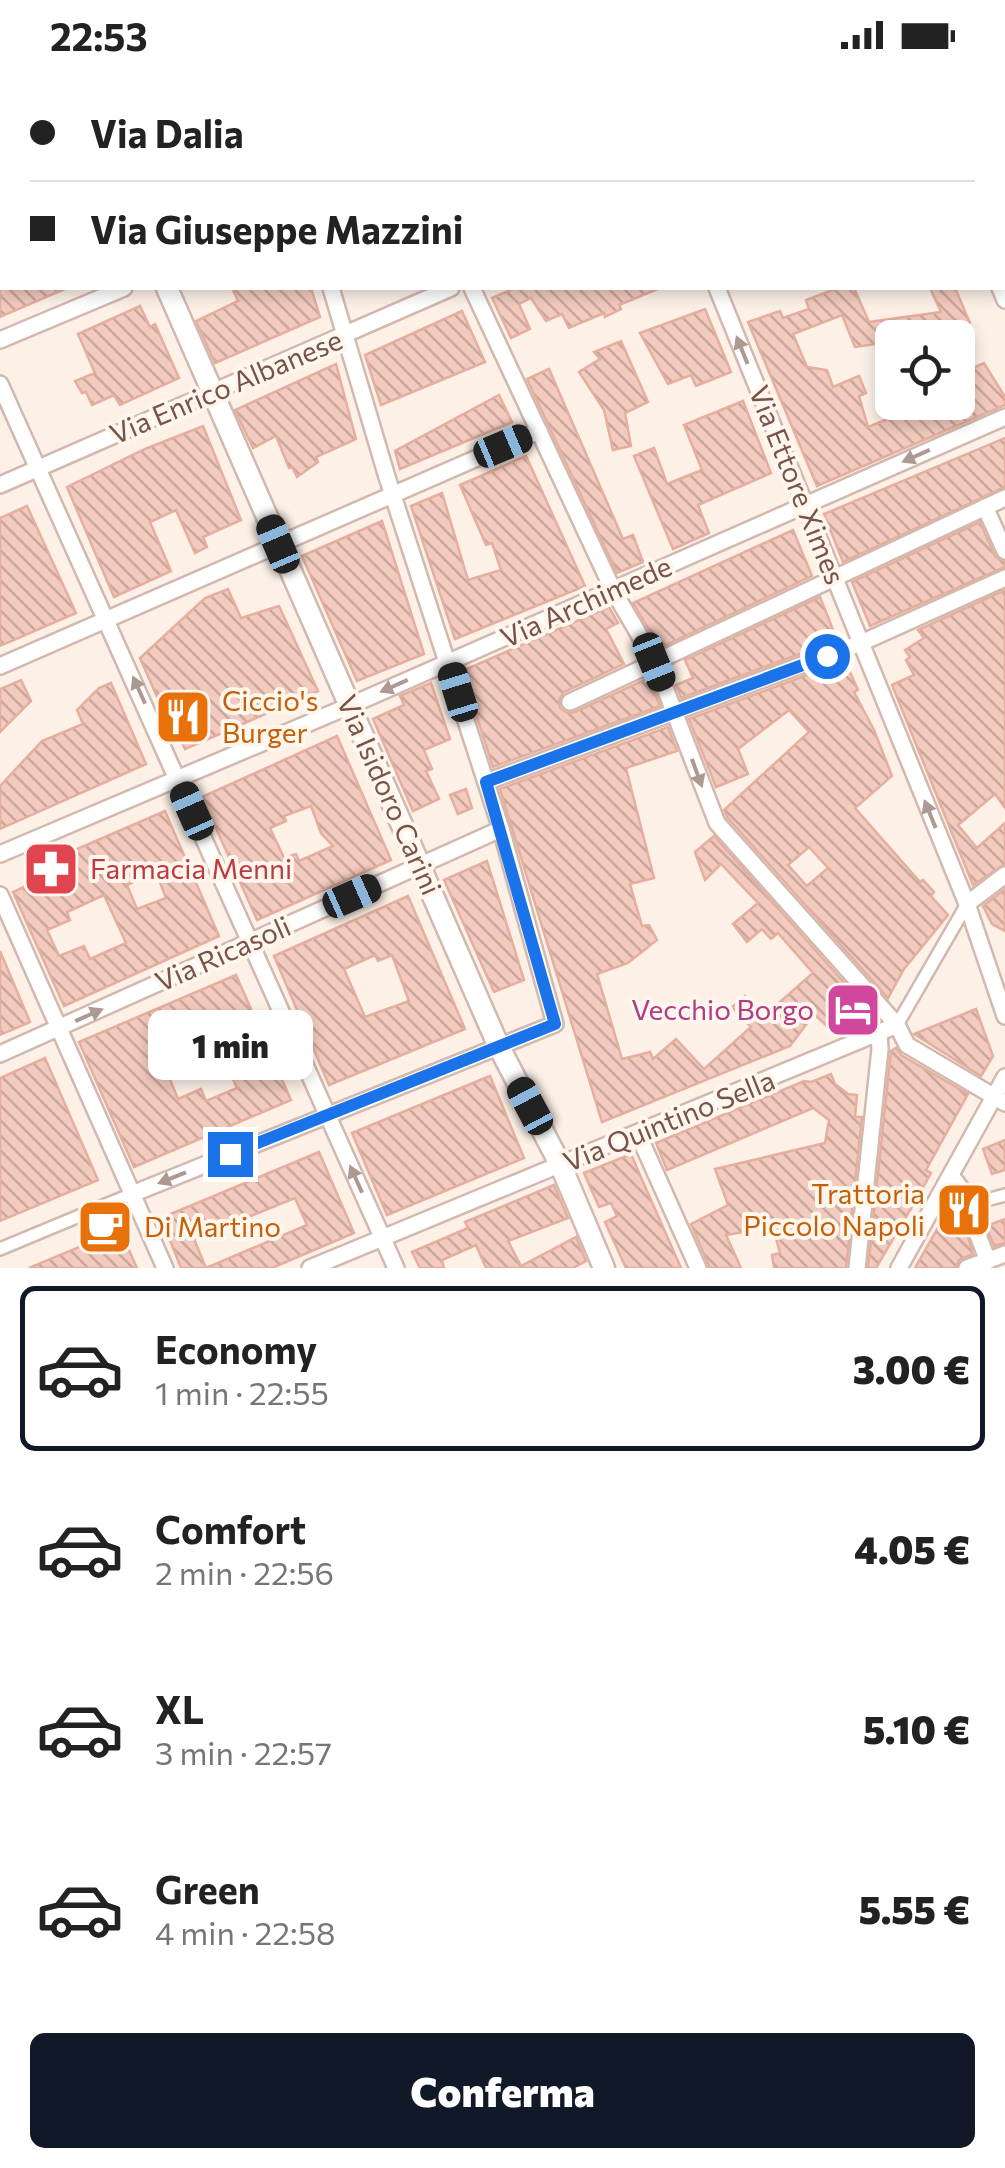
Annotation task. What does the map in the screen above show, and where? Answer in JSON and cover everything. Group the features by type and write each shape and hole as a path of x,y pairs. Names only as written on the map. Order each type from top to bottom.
{"street":[{"path":"0,340 119,290"},
{"name":"Via Isidoro Carini","path":"168,290 498,1047 561,1166 604,1268"},
{"path":"0,1250 555,1024 501,829 332,290"},
{"name":"Via Enrico Albanese","path":"0,485 447,290"},
{"path":"473,290 613,590 654,662 717,824 897,1025 907,1046 999,1100"},
{"name":"Via Ettore Ximes","path":"717,290 967,904 1005,1016"},
{"path":"0,384 396,1268"},
{"name":"Via Archimede","path":"0,854 349,706 1005,417"},
{"path":"0,666 539,430"},
{"path":"570,702 1005,498"},
{"path":"985,508 1005,551"},
{"path":"486,782 861,643 1005,578"},
{"name":"Via Ricasoli","path":"0,1054 501,829"},
{"path":"897,1025 967,904 1005,875"},
{"path":"0,896 165,1268"},
{"name":"Via Quintino Sella","path":"310,1268 897,1025"},
{"path":"858,1268 880,1049 878,1034"},
{"path":"900,1268 951,1172 999,1100 1005,1077"},
{"path":"638,1134 698,1268"},
{"path":"951,1172 964,1190 988,1260"},
{"path":"968,1205 1005,1195"},
{"path":"967,1268 1005,1254"}],"building":[{"path":"0,290 62,290 0,317"},
{"path":"233,290 312,290 320,317 215,363 196,321 238,301"},
{"path":"510,290 655,290 619,305 621,309 605,317 604,313 569,328 562,314 546,321 531,298 519,304 530,329 511,338 492,298"},
{"path":"833,290 855,290 869,322 875,321 875,344 855,347 842,315 793,334 807,367 827,370 833,387 859,376 866,393 859,396 868,427 885,420 970,420 817,486 748,322 780,311 783,318 809,309 806,300"},
{"path":"931,290 956,290 969,320 883,320 941,312"},
{"path":"140,306 150,327 155,324 179,378 120,405 114,395 92,405 75,381 95,373 78,334"},
{"path":"705,309 731,372 696,386 691,375 668,384 640,333"},
{"path":"462,311 485,362 381,405 365,355"},
{"path":"621,341 648,402 625,413 631,446 613,450 604,410 579,372 600,359 594,352"},
{"path":"984,363 1005,397 1005,405 975,418 975,367"},
{"path":"336,364 356,439 316,457 318,462 297,477 289,468 276,436 253,448 235,410"},
{"path":"549,369 623,539 633,535 643,562 617,573 527,379"},
{"path":"499,395 512,422 400,469 395,451"},
{"path":"743,401 771,473 698,505 709,533 673,549 634,456 654,448 667,484 702,470 684,425"},
{"path":"203,426 241,520 203,537 207,547 195,553 176,510 150,522 171,571 114,597 67,487"},
{"path":"1005,438 1005,487 843,562 824,514"},
{"path":"526,456 585,586 455,639 411,506 442,493 468,580 501,570 492,543 486,545 460,485"},
{"path":"27,506 76,613 0,646 0,518"},
{"path":"382,521 424,654 357,681 302,556"},
{"path":"980,522 995,556 1005,562 1005,567 870,626 852,582"},
{"path":"793,530 812,576 660,648 633,603"},
{"path":"228,589 241,618 279,606 318,691 185,749 140,658 205,598"},
{"path":"1005,590 1005,808 995,794 958,825 977,848 1005,823 1005,864 973,885 892,685 914,675 905,650 924,638 918,630"},
{"path":"820,597 837,640 681,698 676,685 693,678 685,660"},
{"path":"609,607 618,623 606,629 624,664 564,692 560,708 575,712 649,678 660,706 493,767 462,671"},
{"path":"845,661 858,690 854,692 892,776 855,808 920,882 923,880 934,892 931,896 948,915 904,969 888,998 724,810 809,732 789,710 738,749 748,774 716,787 689,719","holes":["809,847 828,868 807,886 788,865"]},
{"path":"21,680 31,701 0,732 0,689"},
{"path":"111,683 146,764 0,829 0,786 42,741 83,724 77,710 99,688"},
{"path":"431,683 450,739 424,750 432,769 426,771 439,799 413,811 373,719 404,705 400,696"},
{"path":"668,727 677,751 626,768 654,878 630,884 642,926 649,925 657,940 628,963 597,974 622,1059 650,1052 653,1059 676,1039 704,1069 751,1027 732,1007 745,996 757,1022 813,973 778,933 771,939 762,929 747,942 733,924 758,903 721,864 705,880 695,852 714,836 870,1012 829,1028 814,1014 790,1046 602,1122 500,789"},
{"path":"337,736 391,860 257,920 202,797","holes":["311,806 321,833 333,846 299,861 296,854 284,858 270,828 286,821 284,816"]},
{"path":"466,789 472,808 458,814 450,795"},
{"path":"165,811 219,936 64,1006 13,892 36,881 31,869","holes":["156,872 166,898 137,909 127,885","104,895 126,943 90,959 84,946 59,956 47,930 70,920 67,912"]},
{"path":"487,861 524,980 494,992 444,880"},
{"path":"1005,889 1005,931 992,924 983,906"},
{"path":"408,896 465,1029 329,1085 274,956","holes":["375,955 378,961 392,955 409,1001 365,1017 344,969"]},
{"path":"0,951 30,1022 0,1035"},
{"path":"236,975 291,1100 134,1167 79,1042","holes":["217,1042 224,1046 237,1088 206,1101 201,1089 178,1099 164,1065"]},
{"path":"976,1009 993,1056 981,1076 914,1034"},
{"path":"896,1048 901,1055 968,1094 926,1170 931,1173 915,1202 876,1268 868,1268 891,1051"},
{"path":"45,1058 98,1180 0,1221 0,1078"},
{"path":"831,1074 835,1084 848,1094 857,1095 855,1117 862,1117 846,1268 774,1268 772,1255 780,1253 773,1227 726,1235 741,1268 710,1268 691,1224 728,1205 715,1169 825,1143 829,1120 813,1108 667,1170 656,1143 804,1081"},
{"path":"490,1076 524,1158 387,1215 352,1133"},
{"path":"1005,1140 1005,1170 992,1174 983,1149"},
{"path":"319,1152 354,1233 272,1268 181,1268 161,1218","holes":["295,1198 307,1225 206,1268 194,1239"]},
{"path":"631,1154 681,1268 626,1268 605,1222 617,1216 611,1203 599,1207 584,1173"},
{"path":"554,1185 568,1218 508,1241 521,1266 576,1237 586,1261 573,1268 486,1268 476,1245 442,1260 444,1268 420,1268 412,1252 468,1228 465,1222"},
{"path":"956,1196 973,1254 959,1260 956,1268 915,1268"},
{"path":"1005,1219 1005,1243 994,1246 986,1226"},
{"path":"120,1230 137,1268 29,1268"}],"place":[{"name":"Ciccio's Burger","path":"183,717"},
{"name":"Farmacia Menni","path":"51,869"},
{"name":"Vecchio Borgo","path":"853,1010"},
{"name":"Trattoria Piccolo Napoli","path":"964,1210"},
{"name":"Di Martino","path":"105,1227"}],"route":[{"path":"230,1154 555,1024 486,782 827,656"}]}
